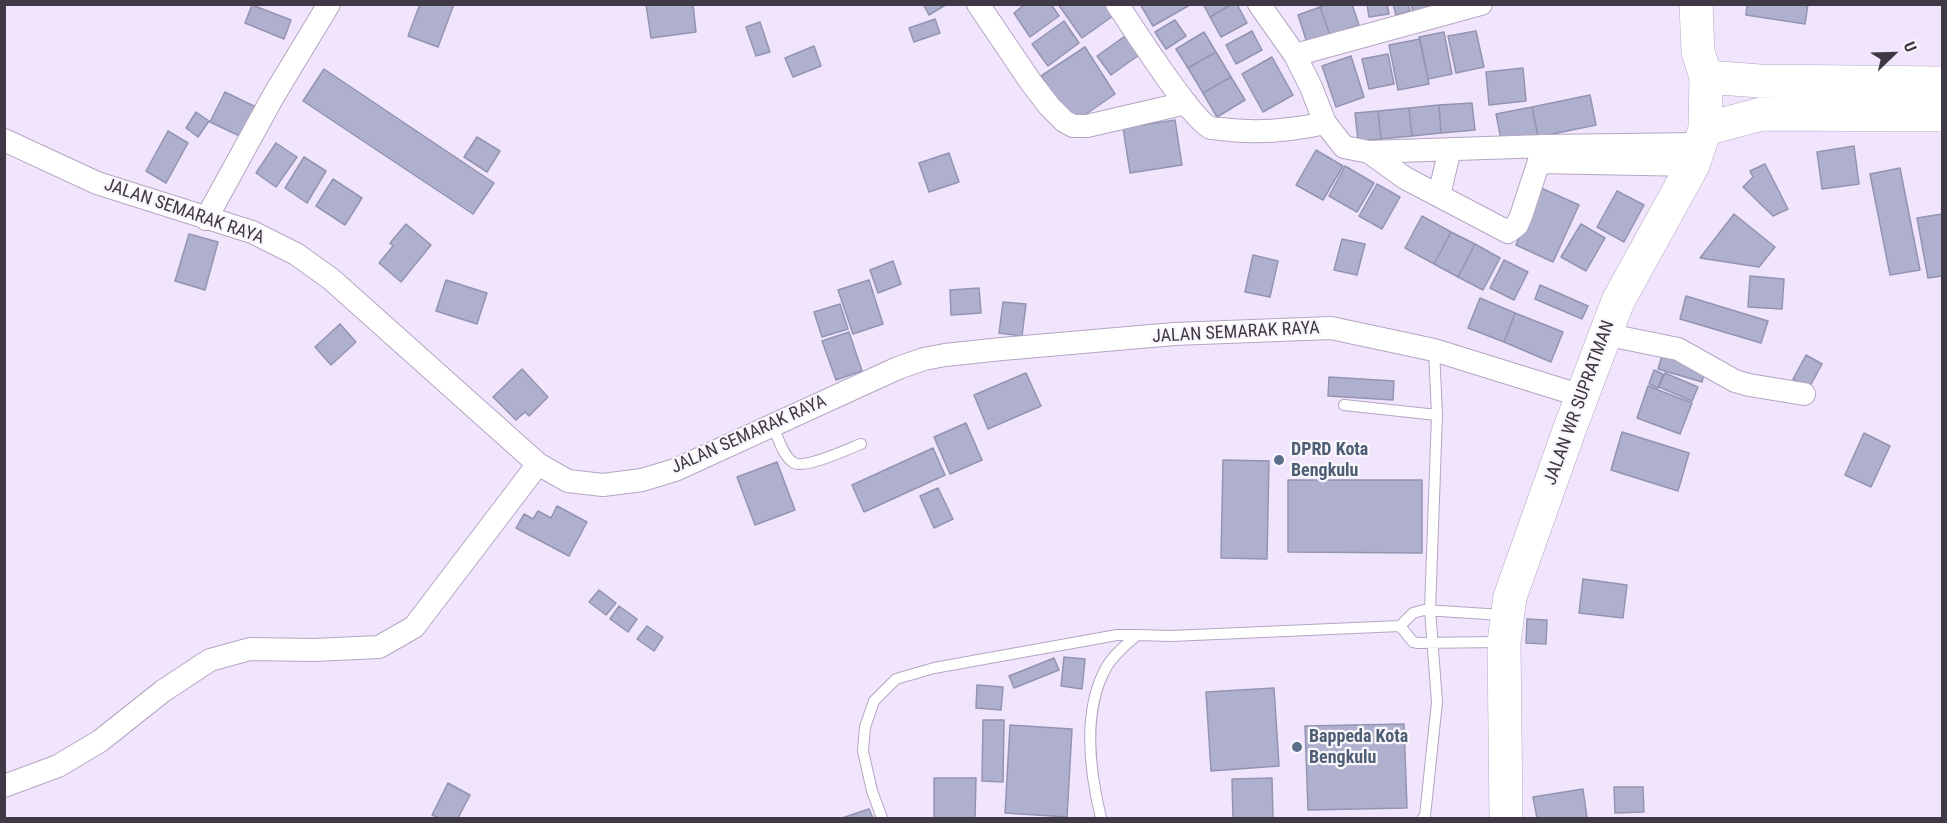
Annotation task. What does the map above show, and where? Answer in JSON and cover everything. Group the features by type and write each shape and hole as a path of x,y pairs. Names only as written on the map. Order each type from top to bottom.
{"highway":[{"name":"JALAN WR SUPRATMAN","path":"1506,819 1506,628 1510,597 1604,334 1618,301 1700,146 1706,77 1698,52 1696,4"},
{"path":"1706,77 1760,81 1942,83"},
{"path":"1700,146 1762,114 1942,115"}],"street":[{"path":"207,219 274,95 328,4"},
{"path":"978,4 1049,106 1064,121 1073,126 1087,126 1186,103"},
{"path":"1117,4 1186,103 1202,122 1211,128 1238,131 1289,130 1325,123"},
{"path":"1259,4 1295,55 1325,123 1344,147 1369,152 1450,149 1541,154 1700,146"},
{"path":"1295,55 1481,4"},
{"name":"JALAN SEMARAK RAYA","path":"4,140 97,183 252,232 296,254 322,273 538,464 568,481 603,485 642,480 675,470 898,368 924,359 1002,348 1174,334 1331,328 1434,351 1582,396"},
{"path":"1439,195 1450,149"},
{"path":"1369,152 1405,178 1508,232 1521,216 1541,154"},
{"path":"1604,334 1678,349 1735,381 1804,394"},
{"path":"4,786 58,766 100,741 163,692 210,660 250,649 314,650 380,647 414,627 538,464"}],"lane":[{"path":"1423,819 1437,702 1430,610 1437,416 1434,351"},
{"path":"1344,405 1437,416"},
{"path":"773,426 788,457 793,463 800,465 861,444"},
{"path":"882,819 872,791 863,751 866,728 874,701 896,679 934,668 1117,635 1171,636 1400,626 1413,613 1430,610 1506,628"},
{"path":"1400,626 1413,642 1432,643 1506,628"},
{"path":"1101,819 1094,791 1091,748 1092,702 1106,668 1119,650 1137,634"}],"building":[{"path":"420,4 454,4 438,47 408,36"},
{"path":"646,4 693,4 696,32 651,38"},
{"path":"923,4 947,4 929,15"},
{"path":"1025,4 1051,4 1059,16 1030,37 1014,13"},
{"path":"1058,4 1105,4 1113,16 1082,38"},
{"path":"1140,4 1187,4 1188,6 1153,26"},
{"path":"1203,4 1232,4 1210,17"},
{"path":"1232,4 1237,4 1247,23 1221,37 1210,17"},
{"path":"1327,4 1352,4 1359,25 1330,35 1320,7"},
{"path":"1367,4 1387,4 1389,14 1369,17"},
{"path":"1393,4 1408,4 1410,11 1396,15"},
{"path":"1411,4 1437,4 1414,17"},
{"path":"1747,4 1808,4 1805,24 1746,15"},
{"path":"252,5 291,20 284,39 245,23"},
{"path":"1320,7 1330,35 1307,43 1298,15"},
{"path":"935,19 940,33 914,42 909,28"},
{"path":"1175,20 1186,36 1166,49 1155,32"},
{"path":"1064,21 1079,43 1048,66 1032,44"},
{"path":"760,22 770,52 756,56 746,27"},
{"path":"1252,31 1262,50 1236,64 1226,45"},
{"path":"1476,31 1484,67 1456,73 1448,36"},
{"path":"1204,32 1216,52 1188,68 1176,49"},
{"path":"1444,32 1452,74 1428,79 1419,37"},
{"path":"1125,36 1139,55 1111,75 1097,56"},
{"path":"1420,39 1429,84 1398,90 1389,45"},
{"path":"814,46 821,66 793,77 785,58"},
{"path":"1085,47 1115,94 1073,123 1041,76"},
{"path":"1216,52 1231,77 1203,93 1188,68"},
{"path":"1388,54 1394,84 1369,89 1362,59"},
{"path":"1351,56 1364,97 1336,107 1322,66"},
{"path":"1272,57 1293,95 1263,112 1242,74"},
{"path":"1523,68 1526,101 1489,105 1486,72"},
{"path":"324,69 494,183 473,214 303,101"},
{"path":"1231,77 1245,100 1217,117 1203,93"},
{"path":"225,92 260,109 246,139 210,122"},
{"path":"1590,95 1596,125 1538,137 1532,107"},
{"path":"1472,103 1475,130 1441,133 1439,105"},
{"path":"1439,105 1441,133 1412,136 1409,108"},
{"path":"1532,107 1538,137 1502,144 1496,114"},
{"path":"1409,108 1412,136 1381,139 1378,111"},
{"path":"1378,111 1381,139 1358,141 1355,113"},
{"path":"196,112 209,121 198,137 186,128"},
{"path":"1175,120 1182,165 1130,173 1123,128"},
{"path":"168,131 188,143 166,183 146,171"},
{"path":"477,137 500,151 487,172 464,157"},
{"path":"276,143 297,157 276,187 256,173"},
{"path":"1854,146 1859,184 1822,189 1817,152"},
{"path":"1316,150 1343,166 1323,200 1296,185"},
{"path":"949,153 959,182 929,192 919,163"},
{"path":"304,157 326,171 307,203 285,188"},
{"path":"1765,164 1788,209 1773,216 1743,187 1753,177 1750,171"},
{"path":"1345,166 1374,183 1357,212 1329,196"},
{"path":"1900,168 1920,270 1890,275 1870,174"},
{"path":"333,179 362,198 345,225 316,206"},
{"path":"1377,184 1400,197 1382,229 1359,216"},
{"path":"1541,188 1579,205 1553,262 1516,245"},
{"path":"1617,191 1644,205 1624,242 1597,227"},
{"path":"1734,214 1775,247 1759,267 1700,258"},
{"path":"1942,214 1942,276 1928,278 1917,218"},
{"path":"1422,216 1451,232 1434,264 1405,248"},
{"path":"406,224 431,245 401,282 379,263 393,246 390,243"},
{"path":"1581,224 1605,238 1586,271 1561,257"},
{"path":"1451,232 1475,244 1458,277 1434,264"},
{"path":"189,234 218,242 205,290 175,281"},
{"path":"1342,239 1365,244 1357,275 1334,270"},
{"path":"1475,244 1500,258 1483,290 1458,277"},
{"path":"1253,255 1278,261 1270,297 1245,292"},
{"path":"1504,260 1528,272 1514,300 1490,288"},
{"path":"893,261 901,284 878,293 870,270"},
{"path":"1750,276 1784,279 1782,309 1748,307"},
{"path":"446,280 487,293 477,324 436,311"},
{"path":"869,280 883,324 853,334 838,290"},
{"path":"1540,285 1588,306 1582,319 1535,299"},
{"path":"979,288 981,313 951,315 950,290"},
{"path":"1686,296 1768,321 1761,343 1680,319"},
{"path":"1480,298 1515,313 1504,342 1468,328"},
{"path":"1003,302 1026,304 1022,336 999,333"},
{"path":"840,304 848,329 822,337 814,312"},
{"path":"1515,313 1563,332 1551,362 1504,342"},
{"path":"340,324 356,342 331,365 315,347"},
{"path":"849,332 862,371 836,380 822,341"},
{"path":"1663,353 1706,366 1702,382 1658,369"},
{"path":"1806,355 1822,364 1809,388 1793,379"},
{"path":"522,369 548,397 529,416 525,412 516,420 493,397"},
{"path":"1654,370 1663,374 1658,388 1649,384"},
{"path":"1026,373 1041,406 988,429 974,395"},
{"path":"1665,373 1698,387 1692,401 1659,387"},
{"path":"1329,377 1394,381 1393,400 1328,396"},
{"path":"1648,386 1692,403 1680,434 1637,418"},
{"path":"966,423 982,460 950,474 934,437"},
{"path":"1622,432 1689,453 1678,491 1611,470"},
{"path":"1864,433 1890,446 1871,487 1845,475"},
{"path":"933,448 945,475 864,512 852,485"},
{"path":"1223,460 1269,461 1267,559 1221,558"},
{"path":"777,462 795,510 755,525 737,477"},
{"path":"1288,480 1422,480 1422,553 1288,552"},
{"path":"938,488 953,519 934,528 920,496"},
{"path":"557,506 587,522 569,556 516,528 524,514 533,519 538,511 551,518"},
{"path":"1583,579 1627,585 1623,618 1579,613"},
{"path":"599,590 616,603 606,615 589,602"},
{"path":"619,606 637,619 628,632 610,619"},
{"path":"1527,619 1547,620 1546,644 1526,643"},
{"path":"647,626 663,637 654,651 637,639"},
{"path":"1064,657 1085,659 1082,689 1061,686"},
{"path":"1054,658 1059,670 1014,688 1009,676"},
{"path":"977,685 1003,687 1001,710 976,708"},
{"path":"1274,688 1279,766 1211,771 1206,692"},
{"path":"983,720 1004,720 1003,782 982,781"},
{"path":"1404,724 1407,808 1308,810 1305,726"},
{"path":"1010,725 1072,729 1067,817 1005,813"},
{"path":"934,778 976,778 975,818 934,818"},
{"path":"1272,778 1273,818 1233,818 1232,779"},
{"path":"448,783 470,795 458,818 439,818 432,815"},
{"path":"1614,787 1643,787 1644,812 1615,813"},
{"path":"1583,789 1587,818 1537,818 1533,797"},
{"path":"869,809 873,818 842,818"}],"place":[{"name":"DPRD Kota Bengkulu","path":"1279,460"},
{"name":"Bappeda Kota Bengkulu","path":"1297,747"}]}
